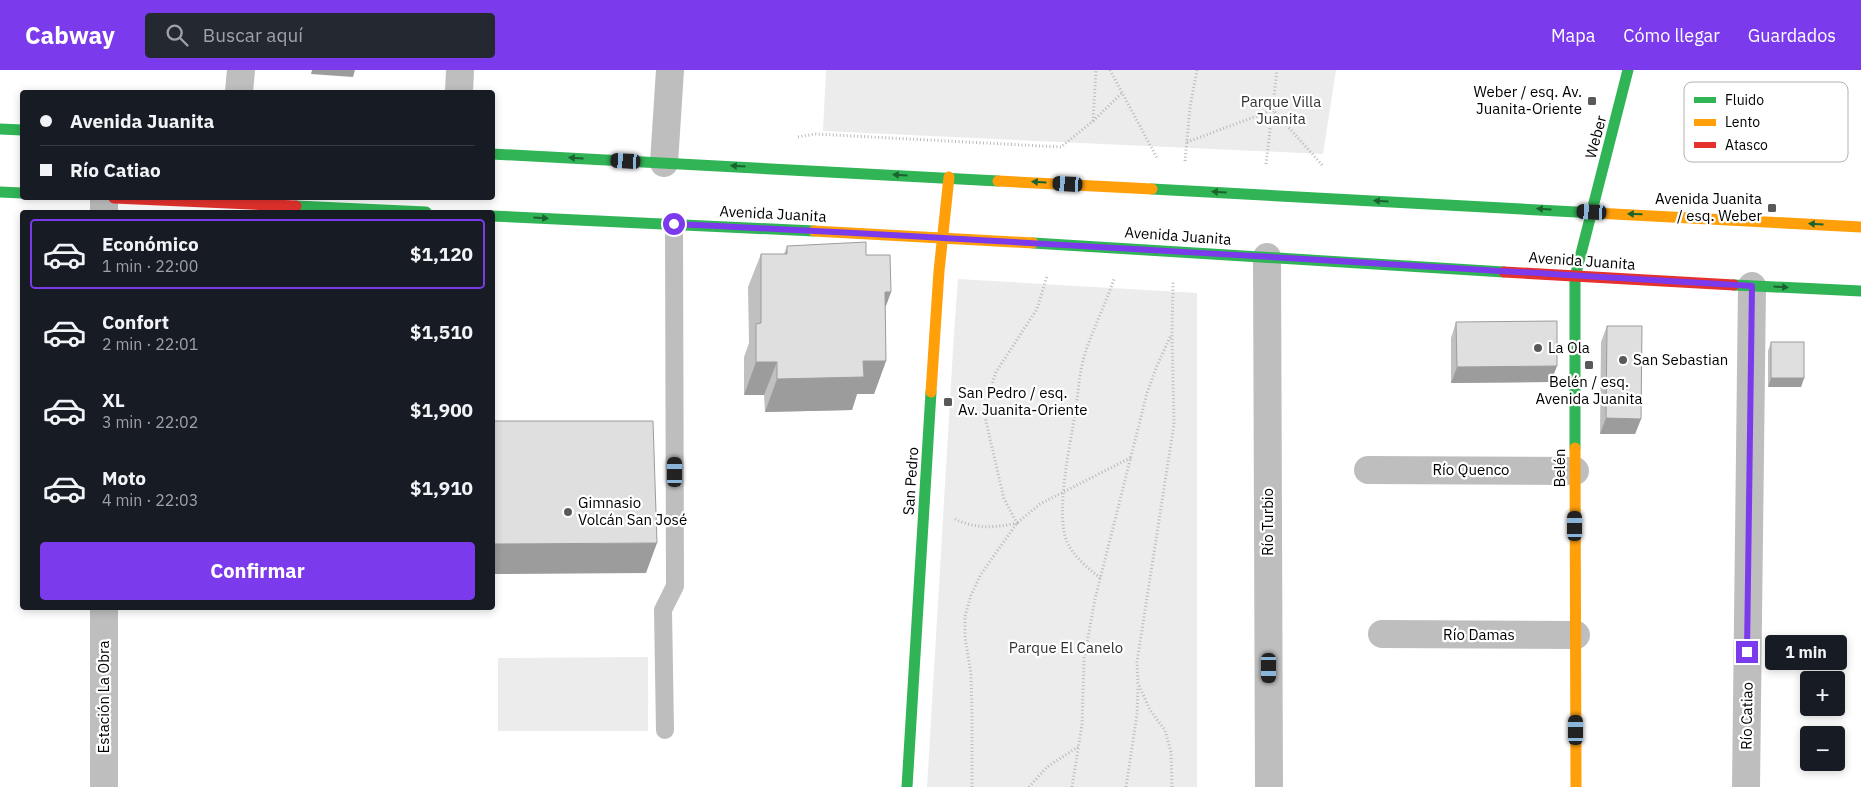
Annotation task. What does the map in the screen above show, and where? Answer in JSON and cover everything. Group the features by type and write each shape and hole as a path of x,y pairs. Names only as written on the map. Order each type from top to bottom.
{"main road":[{"name":"Weber","path":"1592,212 1628,70"},
{"path":"0,129 20,130"},
{"path":"495,154 1861,226"},
{"name":"San Pedro","path":"907,787 942,237 949,177"},
{"path":"0,192 20,193"},
{"path":"233,200 394,210"},
{"name":"Belén","path":"1576,787 1575,277 1592,212"},
{"name":"Avenida Juanita","path":"495,216 942,237 1575,277 1861,291"}],"street":[{"path":"239,90 241,70"},
{"path":"459,90 460,70"},
{"path":"664,163 670,70"},
{"name":"Río Turbio","path":"1267,257 1269,787"},
{"name":"Río Catiao","path":"1746,787 1752,286"},
{"name":"Río Quenco","path":"1368,470 1575,471"},
{"name":"Estación La Obra","path":"104,610 104,787"},
{"name":"Río Damas","path":"1382,634 1576,636"}],"lane":[{"path":"665,730 663,610 675,586 674,224"}],"path":[{"path":"1093,121 1096,70"},
{"path":"1110,70 1158,160"},
{"path":"1185,162 1190,107 1197,70"},
{"path":"1266,166 1278,70"},
{"path":"789,139 815,134 1061,147 1093,121 1123,92"},
{"path":"1187,142 1272,110"},
{"path":"1272,110 1325,169"},
{"path":"1017,523 1004,499 985,417 988,396 996,372 1037,309 1047,276"},
{"path":"1100,578 1084,565 1067,541 1062,515 1063,492 1084,358 1114,278"},
{"path":"1126,787 1137,714 1137,662 1174,424 1173,280"},
{"path":"1072,787 1082,725 1084,659 1100,578 1147,393 1156,368 1172,335"},
{"path":"972,787 971,674 965,638 965,616 971,595 981,574 1017,523 1040,504 1132,457"},
{"path":"925,503 958,520 982,527 998,527 1017,523"},
{"path":"1138,682 1150,710 1166,730 1171,752 1172,787"},
{"path":"1028,787 1047,767 1078,747"}],"green space":[{"name":"Parque Villa Juanita","path":"826,70 1336,70 1323,154 823,131"},
{"name":"Parque El Canelo","path":"958,279 1197,293 1197,787 927,787"},
{"path":"648,657 648,731 498,731 498,658"}],"building":[{"path":"866,242 866,255 890,255 891,292 885,292 886,361 863,361 864,377 777,379 777,362 756,362 756,324 761,323 761,254 787,254 787,246"},
{"path":"1557,321 1557,366 1457,367 1456,322"},
{"path":"1607,326 1642,326 1641,419 1606,418"},
{"path":"1771,342 1804,342 1804,378 1771,378"},
{"name":"Gimnasio Volcán San José","path":"495,421 653,421 657,543 495,544"}],"traffic: fast":[{"path":"1575,448 1575,277 1628,70"},
{"path":"0,129 20,130"},
{"path":"495,154 998,181"},
{"path":"1152,189 1595,213"},
{"path":"0,192 20,193"},
{"path":"296,206 383,210"},
{"path":"495,216 814,231"},
{"path":"1033,243 1504,272"},
{"path":"1734,285 1861,291"},
{"path":"907,787 931,392"}],"traffic: slow":[{"path":"931,392 939,271 949,177"},
{"path":"998,181 1152,189"},
{"path":"1595,213 1861,227"},
{"path":"814,231 1033,243"},
{"path":"1575,448 1576,787"}],"traffic: jam":[{"path":"160,200 296,206"},
{"path":"1504,272 1734,285"}],"place":[{"name":"Weber / esq. Av. Juanita-Oriente","path":"1592,101"},
{"name":"Avenida Juanita / esq. Weber","path":"1772,208"},
{"name":"La Ola","path":"1538,348"},
{"name":"San Sebastian","path":"1623,360"},
{"name":"Belén / esq. Avenida Juanita","path":"1589,365"},
{"name":"San Pedro / esq. Av. Juanita-Oriente","path":"948,402"},
{"name":"Gimnasio Volcán San José","path":"568,512"}],"route":[{"path":"674,224 942,237 1575,277 1752,286 1747,652"}]}
